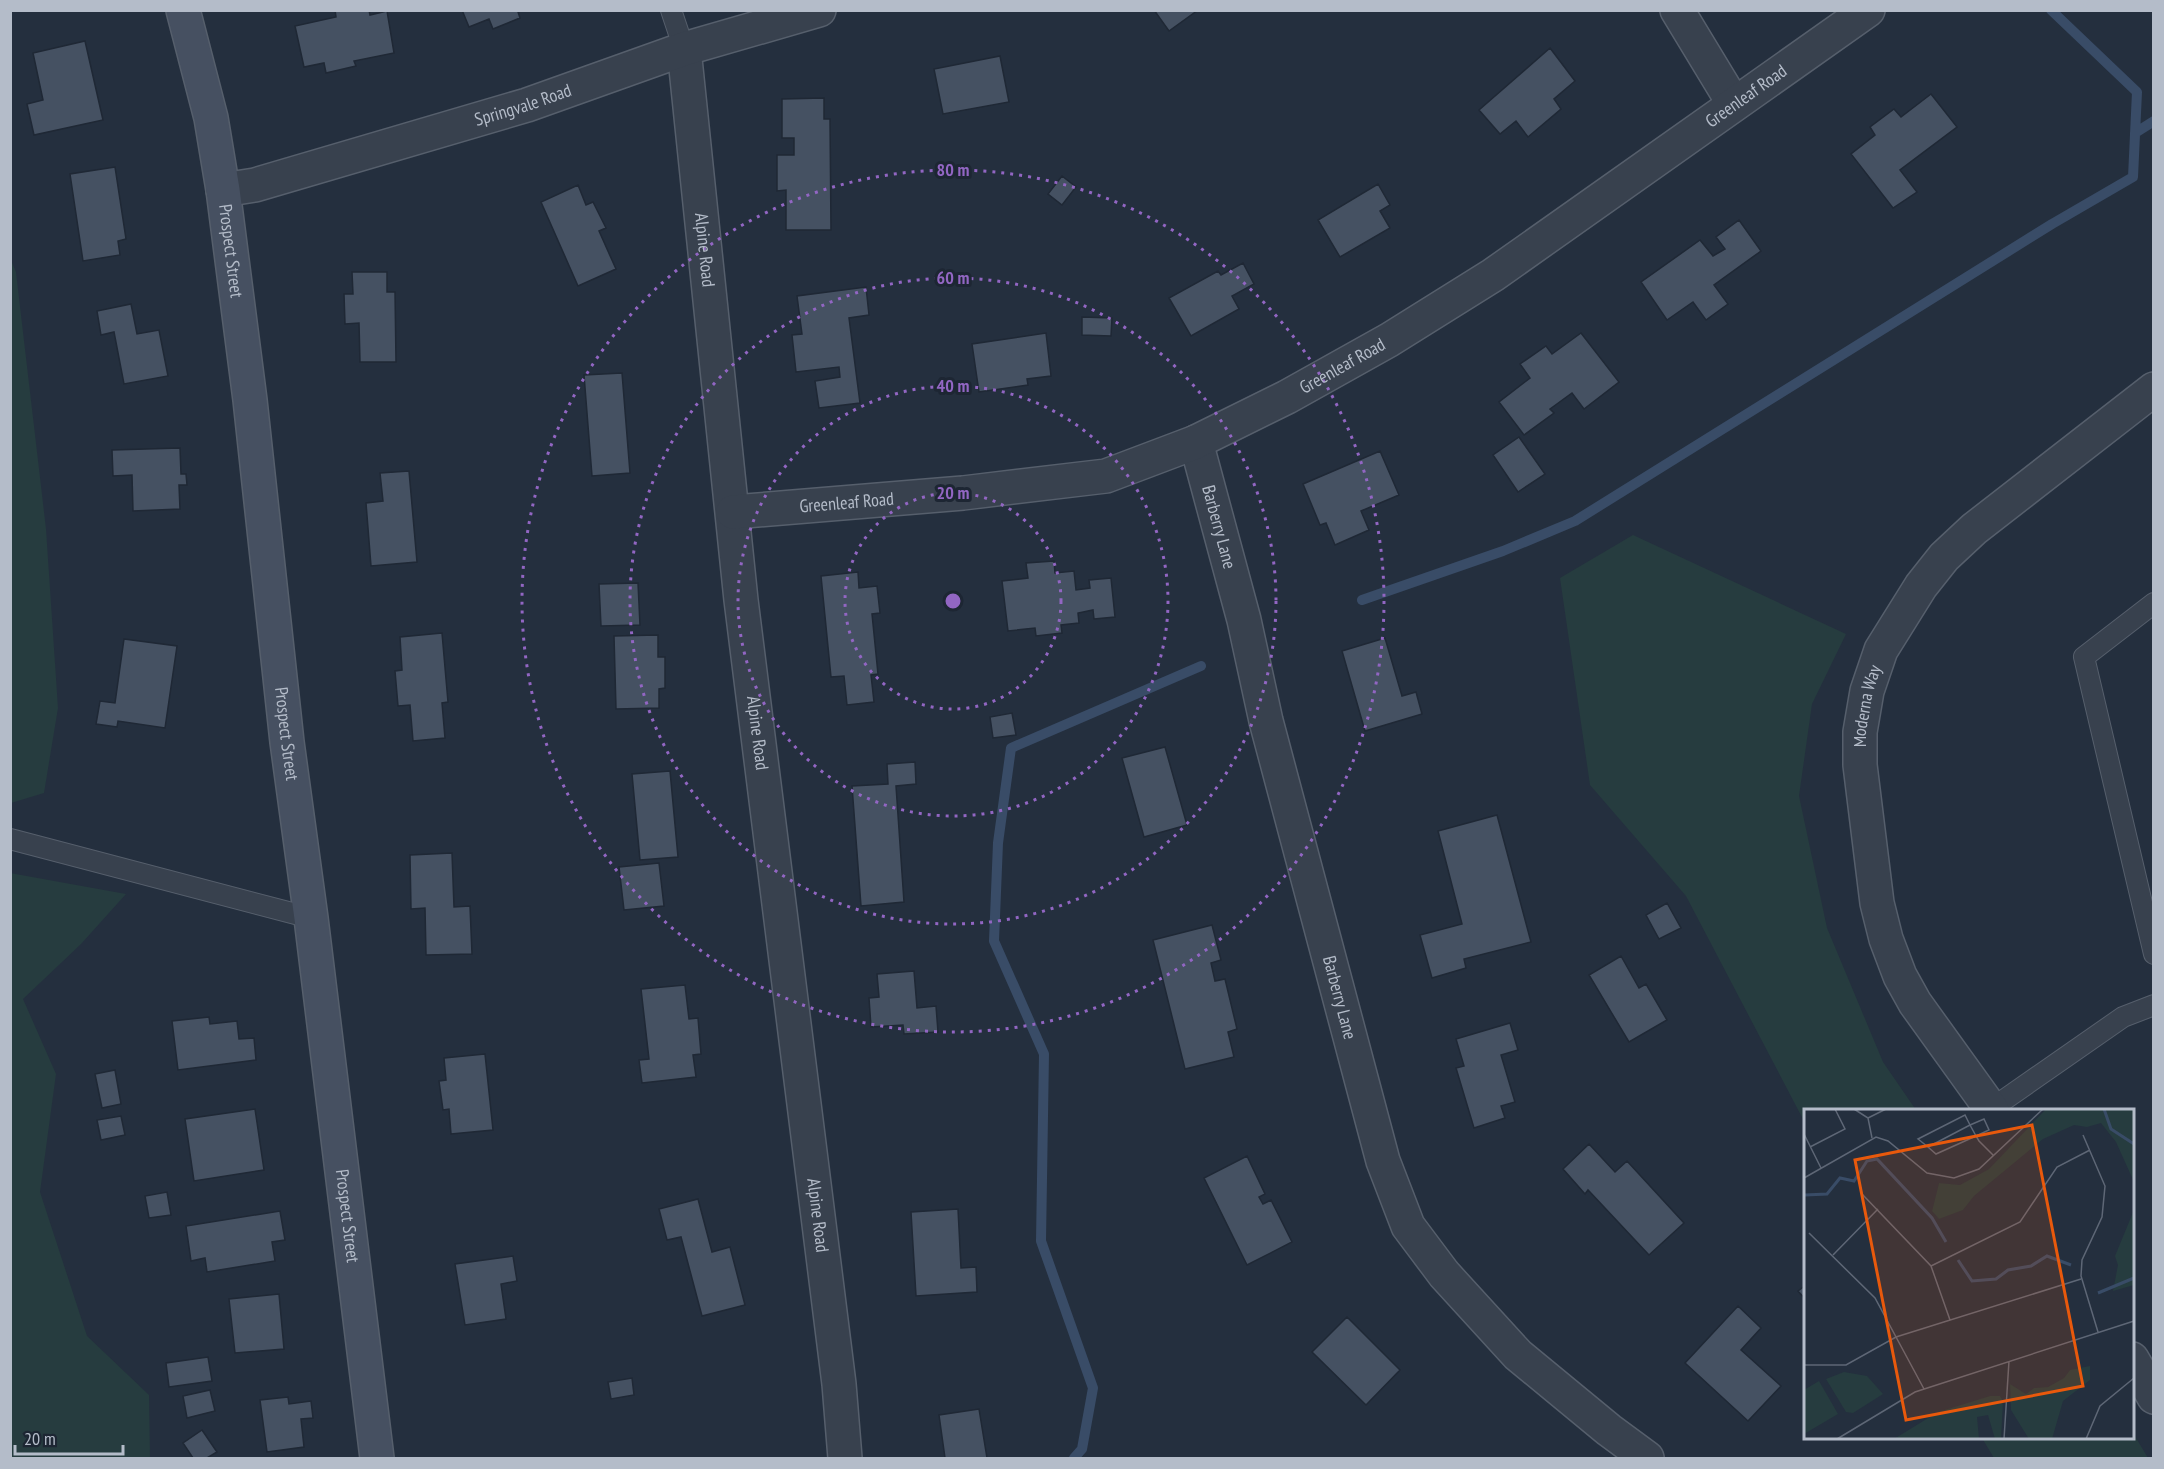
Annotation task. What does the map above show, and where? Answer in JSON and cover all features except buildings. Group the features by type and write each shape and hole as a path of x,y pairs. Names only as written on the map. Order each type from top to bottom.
{"street":[{"name":"Prospect Street","path":"183,10 211,118 223,190 250,400 287,742 311,918 377,1458"},
{"name":"Springvale Road","path":"223,190 255,185 516,108 684,49 819,10"},
{"path":"1677,10 1734,104"},
{"name":"Greenleaf Road","path":"733,512 963,493 1106,476 1196,442 1287,398 1389,340 1493,274 1868,10"},
{"name":"Alpine Road","path":"684,49 708,299 741,600 839,1384 845,1458"},
{"name":"Moderna Way","path":"1990,1109 1915,1003 1896,967 1886,939 1877,903 1860,765 1860,732 1867,691 1881,650 1916,594 1944,556 1974,529 2154,389"},
{"name":"Barberry Lane","path":"1196,442 1244,620 1266,721 1383,1161 1408,1226 1444,1274 1518,1355 1609,1430 1647,1458"},
{"path":"2134,1361 2154,1397"}],"lane":[{"name":"Alpine Road","path":"671,10 684,49"},
{"path":"2154,603 2084,657 2154,954"},
{"path":"10,839 311,918"},
{"path":"1992,1109 2123,1017 2154,1005"}],"green space":[{"path":"10,258 16,272 46,529 58,708 44,793 11,803"},
{"path":"1633,535 1846,634 1812,704 1799,796 1827,928 1883,1062 1915,1109 1804,1109 1804,1121 1686,896 1590,785 1560,578"},
{"path":"10,873 126,894 81,944 23,999 56,1074 40,1192 87,1336 149,1395 150,1458 11,1458"},
{"path":"2134,1435 2148,1458 1994,1458 1983,1439 2134,1439"}],"waterway":[{"path":"1362,600 1503,551 1575,521 2052,224 2133,177 2137,92 2051,10"},
{"path":"2135,133 2154,121"},
{"path":"1074,1458 1082,1449 1093,1388 1041,1241 1044,1054 994,941 998,843 1011,748 1201,666"}]}
